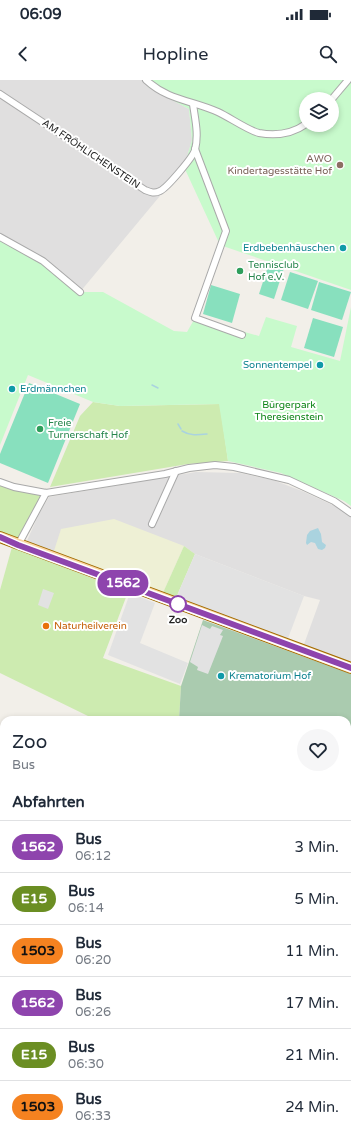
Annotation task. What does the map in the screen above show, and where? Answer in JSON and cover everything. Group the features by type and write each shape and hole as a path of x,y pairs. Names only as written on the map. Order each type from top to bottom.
{"main road":[{"path":"0,537 18,545 351,668"}],"street":[{"path":"146,80 164,94 218,112 257,133 279,134 292,132 299,128"},
{"path":"338,92 348,80"},
{"name":"AM FRÖHLICHENSTEIN","path":"0,94 145,190 152,193 160,191 166,186 193,156 197,131 193,104"},
{"path":"195,149 226,231 195,318 242,335"},
{"path":"0,237 43,261 80,292"},
{"path":"0,482 14,487 46,493 189,468 215,465 234,467 289,480 334,501 351,512"},
{"path":"152,524 176,471"},
{"path":"18,545 46,493"}],"shaded area":[{"path":"0,80 150,80 148,87 189,109 192,140 184,167 80,292 0,237"},
{"path":"196,472 240,473 273,480 337,507 351,516 351,664 303,647 320,600 304,596 195,554 184,546 53,554 25,545 39,514 49,497"},
{"path":"195,554 304,596 287,641 176,598"},
{"path":"43,589 54,593 48,609 38,605"},
{"path":"130,593 155,603 140,643 188,663 180,684 108,655"},
{"path":"202,625 210,629 212,626 223,630 220,635 223,636 208,674 197,670 198,667 190,662"}],"green space":[{"path":"150,80 351,80 351,290 220,245 184,167 192,140 189,109 148,87"},
{"name":"Bürgerpark Theresienstein","path":"0,237 43,261 80,292 103,292 174,331 187,332 195,318 259,336 266,317 297,326 291,347 340,361 351,307 351,506 344,501 281,473 228,461 219,404 120,406 93,402 28,375 0,445"},
{"path":"269,263 284,268 274,299 259,294"},
{"path":"290,272 318,281 308,309 281,300"},
{"path":"319,282 351,292 342,320 311,310"},
{"path":"211,285 240,294 232,323 203,314"},
{"path":"313,318 343,327 334,357 304,348"},
{"name":"Freie Turnerschaft Hof","path":"29,383 80,404 48,483 0,463 0,454"},
{"path":"93,402 120,406 220,404 228,461 188,464 50,487 80,416"},
{"path":"0,483 41,496 18,542 0,534"},
{"path":"114,519 184,546 162,595 53,554 61,529"},
{"path":"184,546 195,554 176,598 162,595"},
{"path":"12,547 128,592 103,658 181,686 179,716 88,716 0,673 0,590"},
{"path":"203,620 351,674 351,716 179,716 181,686"}],"water":[{"path":"318,528 321,534 322,542 326,545 322,550 318,549 315,543 311,542 307,545 306,543 307,535 310,531"}],"waterway":[{"path":"152,385 158,388"},
{"path":"178,424 181,429"},
{"path":"182,431 197,435 207,434"}],"bus line":[{"name":"1562","path":"0,537 18,545 351,668"}],"place":[{"name":"AWO Kindertagesstätte Hof","path":"340,165"},
{"name":"Erdbebenhäuschen","path":"343,248"},
{"name":"Tennisclub Hof e.V.","path":"240,271"},
{"name":"Sonnentempel","path":"320,365"},
{"name":"Erdmännchen","path":"12,389"},
{"name":"Freie Turnerschaft Hof","path":"40,429"},
{"name":"Zoo","path":"178,604"},
{"name":"Naturheilverein","path":"46,626"},
{"name":"Krematorium Hof","path":"221,676"}]}
